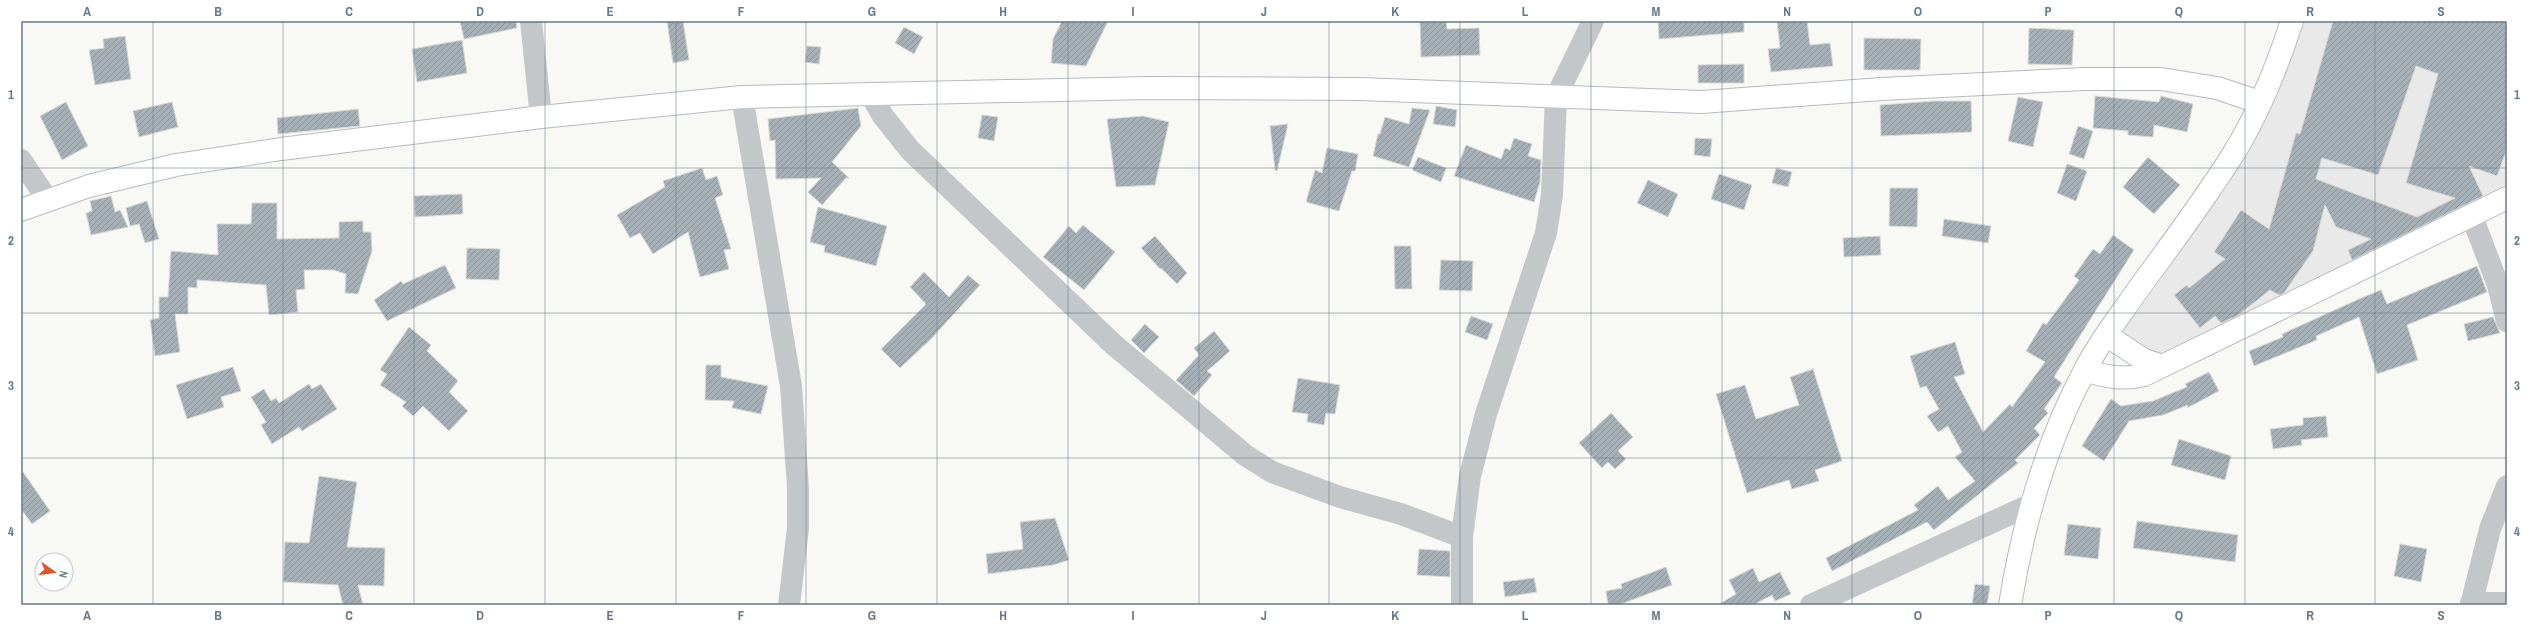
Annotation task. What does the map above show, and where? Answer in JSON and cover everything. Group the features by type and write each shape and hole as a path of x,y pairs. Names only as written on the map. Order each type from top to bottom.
{"main road":[{"path":"2010,605 2016,566 2032,504 2064,414 2085,370 2106,335 2233,155 2277,66 2292,21"},
{"path":"21,210 47,199 89,186 176,165 280,149 541,116 742,97 1147,88 1321,88 1701,102 1882,89 2099,79 2168,80 2217,88 2260,102"},
{"path":"2085,370 2101,376 2127,378 2144,375 2471,214 2507,198"},
{"path":"2106,335 2144,360 2162,366"}],"street":[{"path":"531,21 541,116"},
{"path":"1462,605 1462,537 1470,476 1486,414 1546,233 1552,195 1556,97 1594,21"},
{"path":"871,95 883,116 910,150 1113,344 1245,455 1272,472 1340,497 1401,514 1462,537"},
{"path":"742,97 791,386 798,488 798,528 789,605"},
{"path":"21,160 47,199"},
{"path":"2471,214 2498,285 2507,321"},
{"path":"2507,486 2490,529 2471,604 2507,603"},
{"path":"1811,605 2032,504"}],"shaded area":[{"path":"2305,21 2507,21 2507,192 2165,354 2150,352 2126,337 2123,332 2229,184 2277,95"}],"building":[{"path":"460,21 516,21 517,28 464,39"},
{"path":"667,21 683,21 689,60 673,63"},
{"path":"1062,21 1108,21 1086,66 1051,63 1053,39"},
{"path":"1420,21 1446,21 1447,29 1479,28 1480,55 1421,57"},
{"path":"1658,21 1744,21 1744,32 1659,39"},
{"path":"1777,21 1807,21 1810,45 1830,43 1833,66 1771,72 1768,49 1780,48"},
{"path":"2333,21 2507,21 2507,149 2497,176 2469,166 2483,196 2352,260 2348,250 2371,239 2336,227 2325,205 2313,251 2284,293 2279,295 2270,290 2237,316 2221,323 2215,316 2200,328 2174,295 2187,285 2189,288 2225,259 2214,252 2241,210 2269,229 2296,133 2300,134","holes":["2416,66 2438,74 2406,183 2455,198 2417,217 2316,179 2322,158 2378,175"]},
{"path":"904,27 923,37 914,54 895,43"},
{"path":"2029,28 2074,30 2072,65 2028,64"},
{"path":"125,36 131,79 95,85 89,50 104,48 103,39"},
{"path":"1864,38 1921,39 1920,70 1864,70"},
{"path":"462,40 467,73 417,82 412,49"},
{"path":"807,46 821,47 819,64 805,62"},
{"path":"1744,64 1744,83 1698,83 1698,65"},
{"path":"2095,96 2159,102 2161,96 2193,104 2187,132 2154,125 2153,137 2128,135 2128,131 2093,128"},
{"path":"2018,97 2043,102 2033,147 2008,141"},
{"path":"1934,101 1971,101 1972,132 1881,136 1880,105"},
{"path":"66,102 88,146 62,160 40,116"},
{"path":"172,102 178,127 139,137 133,111"},
{"path":"1436,106 1457,110 1455,127 1433,124"},
{"path":"858,108 861,126 832,162 849,178 846,178 822,205 808,192 821,178 776,179 775,140 770,141 768,119"},
{"path":"1412,108 1430,110 1409,167 1373,156 1378,134 1380,134 1385,117 1409,124"},
{"path":"358,109 360,126 278,134 277,118"},
{"path":"982,115 998,117 994,141 978,138"},
{"path":"1143,116 1169,122 1155,185 1116,187 1107,119"},
{"path":"1288,124 1277,171 1275,170 1270,126"},
{"path":"2078,126 2093,131 2084,159 2069,154"},
{"path":"1514,138 1532,144 1528,156 1541,160 1540,182 1534,202 1454,176 1466,145 1501,159 1505,148 1510,150"},
{"path":"1695,138 1712,139 1710,157 1694,155"},
{"path":"1327,148 1358,154 1355,171 1352,171 1339,211 1306,202 1315,170 1322,173"},
{"path":"1418,157 1446,168 1441,182 1412,170"},
{"path":"2148,157 2180,185 2154,214 2123,187"},
{"path":"2067,164 2087,171 2076,201 2057,193"},
{"path":"702,168 706,180 717,176 723,195 715,198 731,249 724,250 729,269 700,277 688,232 653,254 640,233 630,238 617,215 665,187 663,181"},
{"path":"1776,168 1792,172 1788,187 1772,183"},
{"path":"1719,174 1752,185 1744,210 1711,199"},
{"path":"1648,180 1678,194 1668,217 1637,203"},
{"path":"1890,188 1918,188 1917,227 1889,226"},
{"path":"462,194 463,214 415,217 414,196"},
{"path":"111,196 115,212 120,210 128,227 91,235 86,213 92,211 90,201"},
{"path":"147,201 159,239 145,243 139,224 130,226 126,208"},
{"path":"252,203 277,203 277,239 339,238 339,222 363,221 363,232 371,232 372,251 358,294 345,293 346,274 333,270 304,270 305,289 296,290 298,312 269,315 266,285 197,280 197,288 188,287 188,314 175,314 180,352 155,356 150,320 159,318 159,297 168,297 171,251 218,255 217,224 251,224"},
{"path":"818,207 887,226 876,266 824,252 825,246 810,242"},
{"path":"1944,219 1991,226 1988,243 1942,236"},
{"path":"1083,225 1115,252 1084,290 1043,257 1069,226 1076,233"},
{"path":"2113,235 2134,250 2054,377 2062,383 2044,409 2048,413 2034,428 2040,435 2015,460 2018,463 1934,530 1927,522 1832,571 1826,558 1918,510 1914,505 1938,486 1948,500 1975,481 1955,457 1962,452 1948,426 1938,432 1927,416 1939,409 1926,386 1920,388 1910,356 1955,342 1965,374 1954,377 1983,432 2010,404 2012,407 2045,362 2026,351 2043,323 2046,325 2079,280 2074,276 2093,249 2100,254"},
{"path":"1155,236 1187,273 1177,284 1161,268 1160,269 1141,248"},
{"path":"1880,236 1881,255 1844,257 1843,238"},
{"path":"1394,246 1411,246 1412,289 1395,289"},
{"path":"467,248 500,249 499,280 466,279"},
{"path":"1441,260 1473,261 1472,291 1439,290"},
{"path":"445,265 456,288 387,321 374,300 401,281 403,284"},
{"path":"2477,266 2487,292 2407,325 2418,360 2377,374 2359,317 2316,336 2317,340 2254,366 2249,351 2283,337 2282,334 2359,299 2381,290 2387,304"},
{"path":"924,272 949,297 968,275 980,285 931,339 900,368 881,349 926,304 910,287"},
{"path":"1471,316 1493,324 1487,340 1465,332"},
{"path":"2493,317 2500,333 2468,341 2464,324"},
{"path":"1145,324 1159,337 1144,353 1131,340"},
{"path":"409,327 431,345 427,351 458,381 449,392 468,411 449,431 423,406 413,416 402,406 406,402 380,385 387,374 380,370"},
{"path":"1214,331 1230,351 1207,371 1212,375 1194,396 1176,380 1199,355 1194,348"},
{"path":"706,365 721,365 721,377 768,386 761,414 732,408 734,401 705,400"},
{"path":"233,367 241,391 221,397 224,407 187,419 176,385"},
{"path":"1813,369 1842,461 1815,470 1819,481 1792,489 1789,480 1747,493 1716,394 1745,385 1756,419 1799,405 1790,377"},
{"path":"2209,372 2219,391 2187,408 2188,405 2163,415 2129,421 2104,461 2082,446 2111,399 2121,406 2153,401 2187,387 2185,384"},
{"path":"1298,378 1340,385 1335,414 1326,413 1324,425 1307,422 1308,414 1292,412"},
{"path":"309,384 312,389 321,384 337,409 302,431 299,427 272,444 261,425 266,422 251,397 264,389 271,401 276,398 279,403"},
{"path":"1611,413 1633,437 1618,451 1626,459 1615,469 1608,462 1602,468 1579,443"},
{"path":"2326,416 2328,437 2301,440 2302,445 2273,449 2270,429 2303,425 2303,418"},
{"path":"2179,439 2231,456 2225,480 2171,465"},
{"path":"21,469 50,511 32,524 21,509"},
{"path":"319,476 357,482 347,547 385,548 384,586 358,585 363,605 343,605 338,585 283,582 285,542 309,543"},
{"path":"1055,518 1069,560 1053,565 988,574 986,554 1023,549 1020,522"},
{"path":"2137,521 2238,535 2235,562 2133,548"},
{"path":"2068,524 2101,528 2098,559 2064,555"},
{"path":"2400,544 2427,549 2421,582 2394,576"},
{"path":"1419,549 1450,551 1450,577 1417,575"},
{"path":"1666,567 1672,585 1618,605 1608,605 1606,591 1622,588 1621,584"},
{"path":"1753,568 1759,582 1780,572 1791,594 1775,601 1772,595 1753,605 1718,605 1736,594 1729,580"},
{"path":"1534,578 1537,592 1505,597 1503,582"},
{"path":"1975,584 1990,586 1987,605 1972,605"}]}
